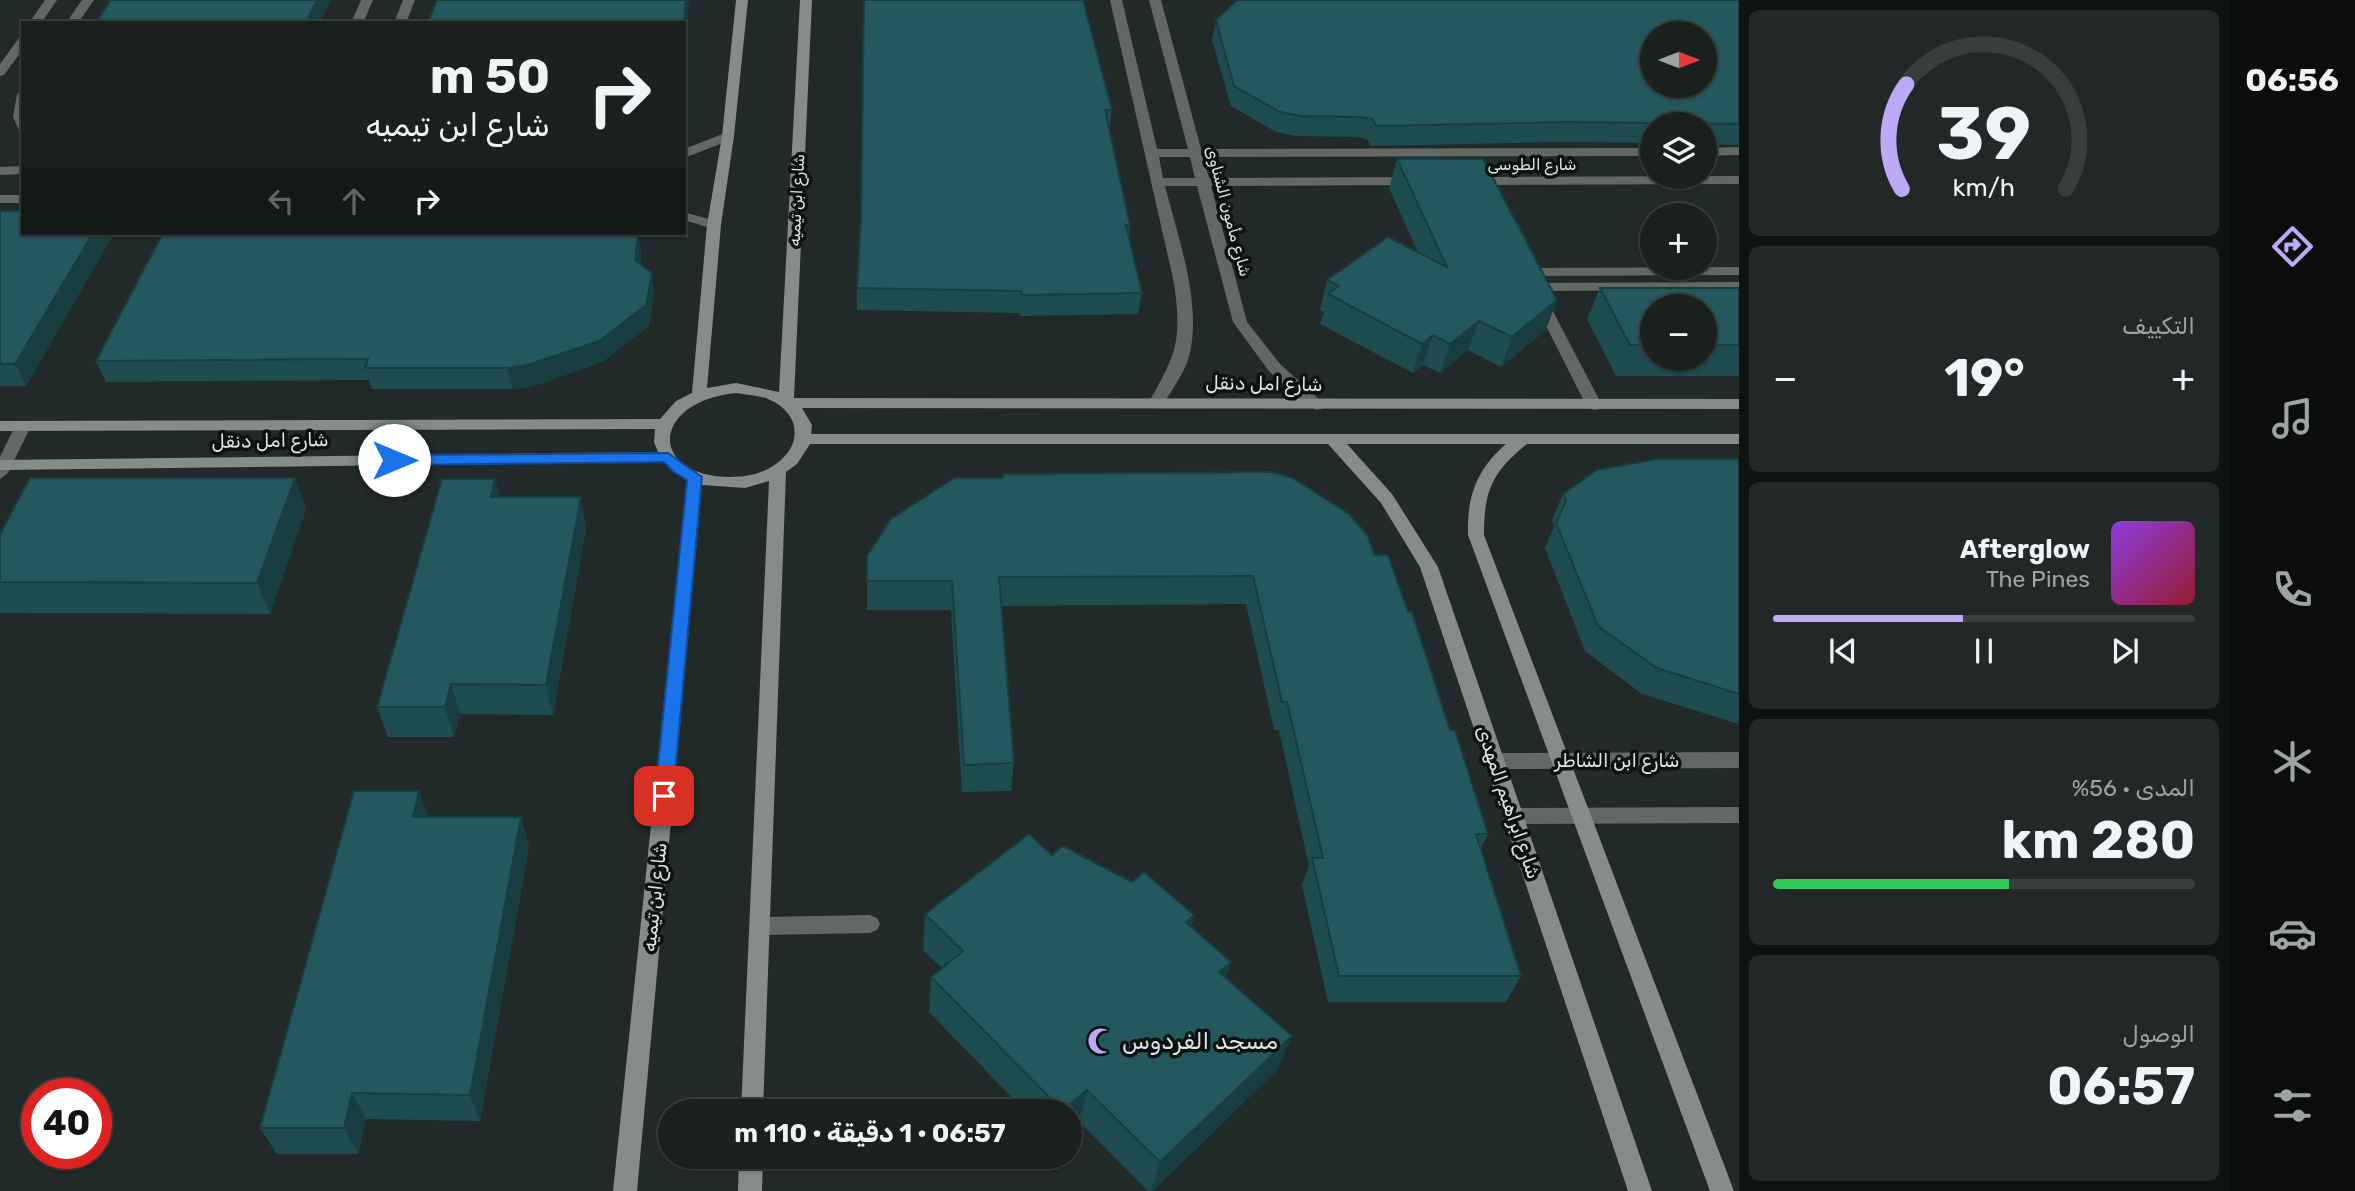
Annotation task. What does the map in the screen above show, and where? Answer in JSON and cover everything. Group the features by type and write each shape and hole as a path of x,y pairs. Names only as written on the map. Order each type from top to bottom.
{"street":[{"path":"36,21 51,0"},
{"path":"73,21 88,0"},
{"path":"358,21 367,0"},
{"path":"401,21 409,0"},
{"path":"699,395 714,225 728,136 742,0"},
{"name":"شارع ابن تيميه","path":"788,402 806,0"},
{"path":"1116,0 1187,324 1179,363 1157,402"},
{"name":"شارع مأمون الشناوى","path":"1155,0 1240,323 1257,351 1282,378 1316,405"},
{"path":"0,72 21,43"},
{"path":"686,153 728,136"},
{"path":"1717,152 1739,151"},
{"name":"شارع الطوسى","path":"1151,153 1640,152"},
{"path":"0,171 21,170"},
{"name":"شارع الطوسى","path":"1452,181 1483,187 1739,180"},
{"path":"1157,182 1425,181"},
{"path":"0,199 21,199"},
{"path":"686,217 714,225"},
{"path":"1534,287 1739,286 1734,271 1631,271 1523,266 1594,405"},
{"path":"1631,271 1640,286"},
{"path":"745,388 771,393 788,402 803,420 805,439 800,451 778,471 762,478 728,483 695,477 679,469 668,457 662,444 665,424 680,406 699,395 717,390 745,388"},
{"name":"شارع امل دنقل","path":"788,402 1739,404"},
{"name":"شارع امل دنقل","path":"0,426 665,424"},
{"path":"1,468 23,426"},
{"path":"805,439 1739,439"},
{"name":"شارع ابراهيم المهدى","path":"1332,439 1378,486 1415,539 1429,568 1640,1191"},
{"path":"1522,439 1497,458 1482,480 1475,506 1476,535 1722,1191"},
{"name":"شارع امل دنقل","path":"1,468 668,457"},
{"path":"752,1099 778,471"},
{"name":"شارع ابن تيميه","path":"625,1191 695,477"},
{"name":"شارع ابن الشاطر","path":"1496,761 1739,760"},
{"path":"1514,816 1739,816"},
{"path":"759,926 870,924"},
{"path":"750,1191 751,1169"}],"building":[{"path":"111,0 317,0 307,21 97,21"},
{"path":"437,0 686,0 684,21 429,21"},
{"path":"864,0 1083,0 1112,110 1105,110 1130,225 1126,225 1142,293 1022,295 1021,291 857,288 861,216"},
{"path":"1237,0 1739,0 1739,124 1717,124 1717,112 1640,112 1640,123 1376,126 1373,119 1361,117 1301,116 1280,112 1234,86 1216,20"},
{"path":"1397,159 1483,159 1557,300 1512,337 1479,321 1450,344 1433,335 1422,344 1328,294 1339,286 1327,280 1388,237 1447,267"},
{"path":"0,211 21,211 21,235 92,235 15,364 0,364"},
{"path":"162,235 638,235 635,260 652,273 646,305 599,341 527,365 507,368 365,368 368,359 96,361"},
{"path":"1600,288 1739,288 1739,345 1717,345 1717,294 1640,294 1640,345 1630,345"},
{"path":"1658,459 1739,459 1739,694 1657,668 1598,626 1556,523 1566,501 1563,494 1597,470"},
{"path":"1273,472 1294,479 1349,514 1368,536 1374,555 1388,555 1408,612 1412,612 1450,730 1455,730 1488,834 1476,834 1521,976 1339,976 1312,858 1323,858 1287,702 1282,702 1253,576 999,577 1014,763 964,765 952,581 867,581 867,556 891,519 954,478 1003,478 1003,474"},
{"path":"30,478 295,478 257,583 0,582 0,534"},
{"path":"442,479 495,479 491,497 581,497 546,685 451,684 445,707 377,707"},
{"path":"354,791 419,791 413,817 521,817 470,1095 352,1093 344,1128 260,1128"},
{"name":"مسجد الفردوس","path":"1029,834 1052,855 1063,846 1132,882 1144,872 1194,915 1186,922 1231,962 1219,972 1292,1036 1160,1162 1087,1090 1076,1099 1051,1099 931,977 963,951 925,914"}],"place":[{"name":"مسجد الفردوس","path":"1101,1041"}],"route":[{"path":"394,460 668,457 679,469 695,477 664,796"}]}
